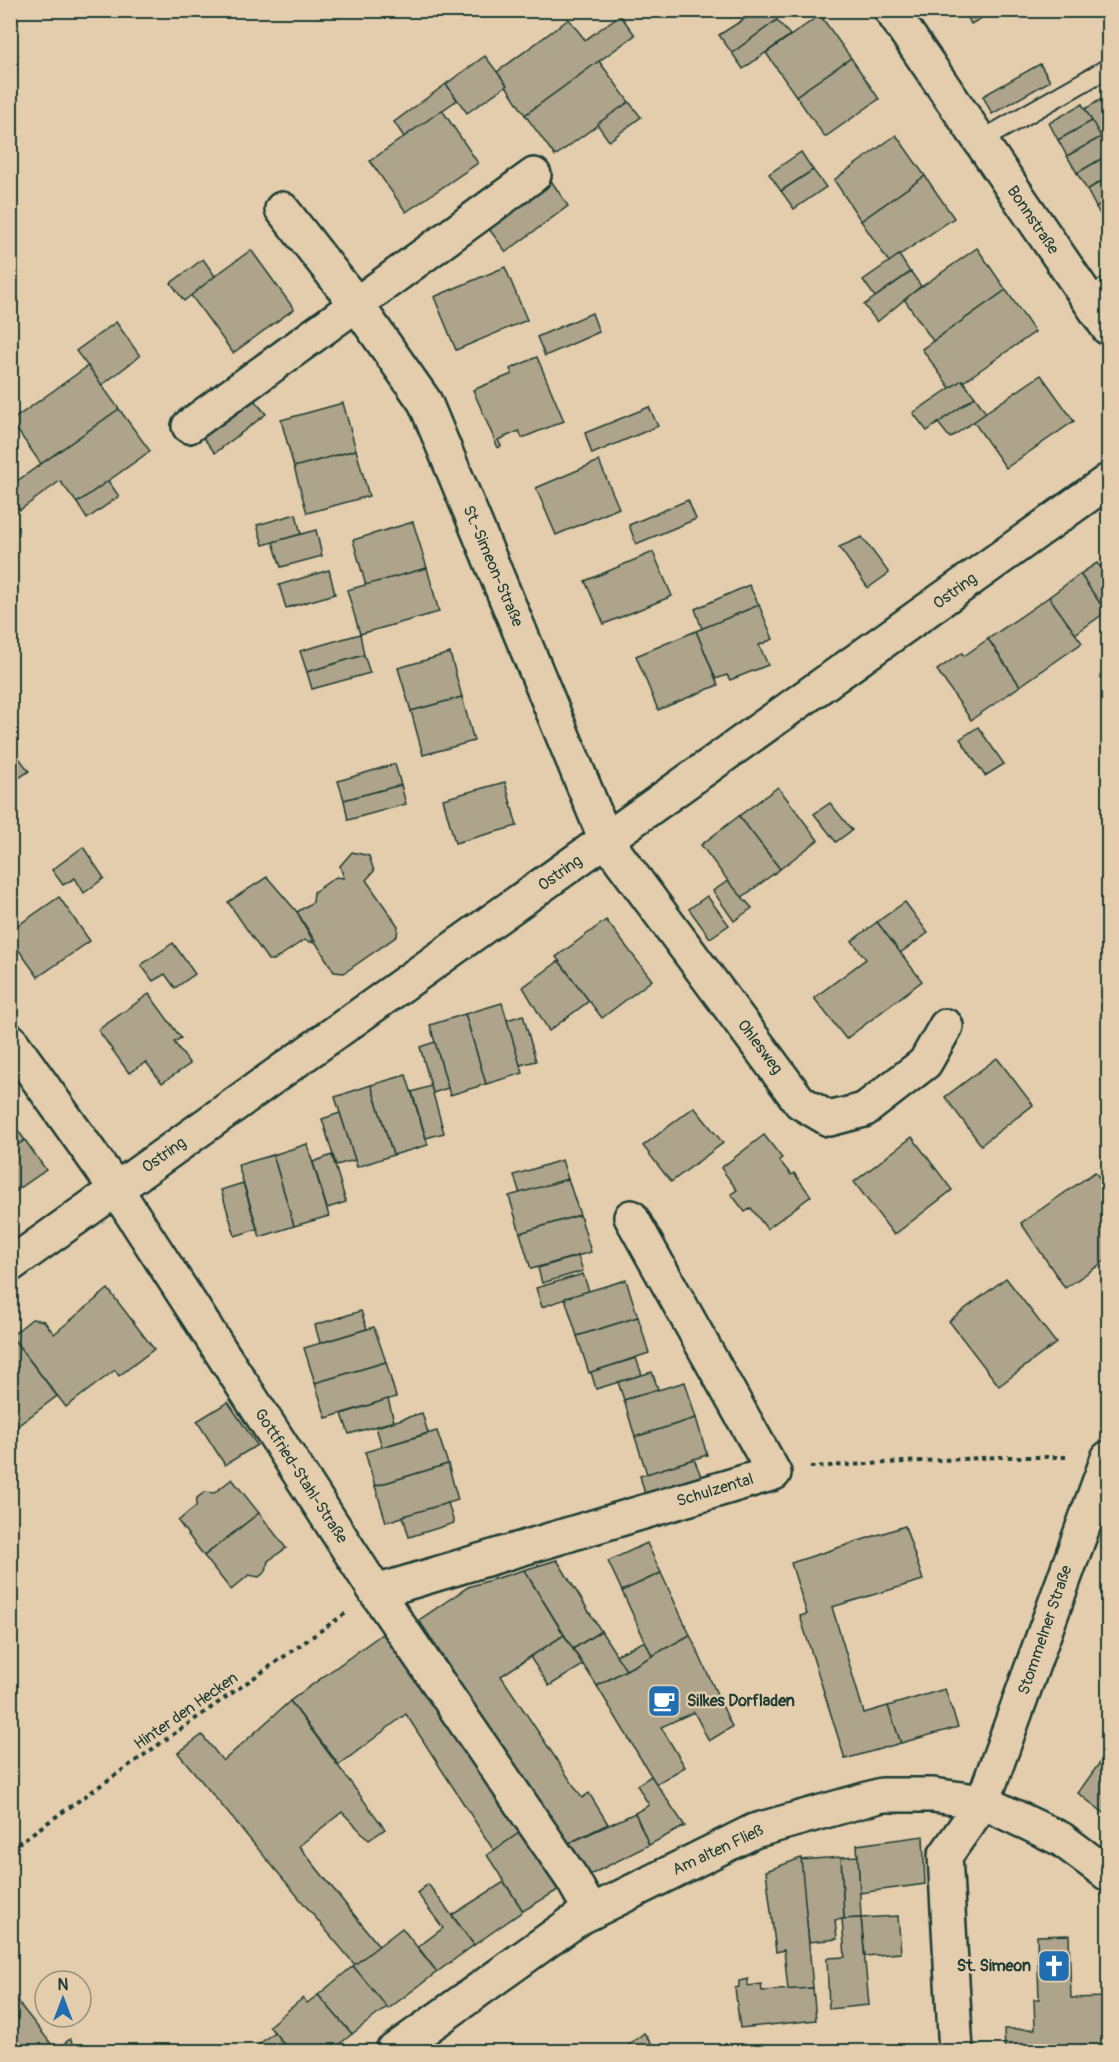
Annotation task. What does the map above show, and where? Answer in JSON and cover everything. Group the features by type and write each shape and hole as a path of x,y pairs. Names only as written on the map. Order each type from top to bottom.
{"street":[{"name":"Bonnstraße","path":"891,10 980,141 1098,292 1108,328"},
{"path":"189,426 357,306 534,175"},
{"name":"St.-Simeon-Straße","path":"282,209 357,306 425,402 606,840"},
{"name":"Ostring","path":"10,1265 1108,481"},
{"name":"Ohlesweg","path":"606,840 800,1102 829,1119 864,1110 926,1063 946,1026"},
{"name":"Gottfried-Stahl-Straße","path":"10,1040 116,1189 376,1592 573,1880 591,1912"},
{"name":"Schulzental","path":"376,1592 774,1473 631,1217"},
{"name":"Stommelner Straße","path":"956,2052 945,1856 983,1802 1108,1458"},
{"name":"Am alten Fließ","path":"392,2052 579,1918 754,1832 818,1811 882,1795 933,1795 983,1802 1061,1839 1108,1874"}],"lane":[{"path":"980,141 1108,68"}],"path":[{"path":"774,1473 801,1468 952,1460 1076,1457"},
{"name":"Hinter den Hecken","path":"10,1849 376,1592"}],"building":[{"path":"737,10 758,10 743,20"},
{"path":"758,10 771,10 777,20 732,53 719,35"},
{"path":"964,10 996,10 971,24"},
{"path":"620,15 635,35 525,115 497,72 569,19 585,40"},
{"path":"820,15 851,58 796,96 766,53"},
{"path":"777,20 790,35 743,69 732,53"},
{"path":"485,56 507,85 467,113 446,84"},
{"path":"851,58 879,99 825,137 796,96"},
{"path":"599,61 629,102 555,156 525,115"},
{"path":"1040,64 1050,81 992,114 983,96"},
{"path":"446,84 457,100 404,137 394,122"},
{"path":"1108,95 1108,150 1085,109"},
{"path":"629,102 641,117 609,141 597,124"},
{"path":"1082,104 1092,121 1058,140 1049,123"},
{"path":"442,110 478,163 406,212 370,161"},
{"path":"1092,121 1101,137 1067,156 1058,140"},
{"path":"896,135 925,176 861,221 834,180"},
{"path":"1101,137 1108,155 1077,173 1067,156"},
{"path":"801,152 813,170 781,191 769,174"},
{"path":"1108,155 1108,177 1087,190 1077,173"},
{"path":"813,170 826,187 794,209 781,191"},
{"path":"925,176 954,218 889,262 861,221"},
{"path":"1108,177 1108,199 1096,207 1087,190"},
{"path":"552,182 568,206 506,252 489,229"},
{"path":"1108,199 1108,221 1105,223 1096,207"},
{"path":"977,248 1006,290 933,341 904,299"},
{"path":"251,250 294,309 233,353 190,294"},
{"path":"899,255 910,272 875,297 863,280"},
{"path":"203,259 215,276 184,301 171,283"},
{"path":"505,267 527,320 456,350 434,297"},
{"path":"911,272 921,286 877,322 864,305"},
{"path":"1006,290 1035,332 963,382 962,380 950,388 922,349"},
{"path":"592,313 599,332 545,356 537,337"},
{"path":"116,322 140,356 102,385 76,351"},
{"path":"537,357 564,421 522,438 519,431 498,440 501,446 498,448 473,390 512,374 510,369"},
{"path":"88,366 119,409 41,464 11,421"},
{"path":"1041,375 1074,421 1006,468 973,421"},
{"path":"962,380 975,397 927,431 913,413"},
{"path":"975,397 986,413 950,438 938,423"},
{"path":"254,400 266,414 215,453 202,436"},
{"path":"343,403 356,450 294,467 281,420"},
{"path":"649,407 658,426 592,454 585,433"},
{"path":"119,409 150,451 77,503 60,481 20,510 10,497 10,486"},
{"path":"356,450 369,496 307,513 294,467"},
{"path":"599,461 619,508 556,535 536,488"},
{"path":"108,481 119,496 87,519 77,503"},
{"path":"688,500 696,519 636,544 629,525"},
{"path":"296,514 301,534 263,545 257,525"},
{"path":"413,522 427,568 366,586 353,540"},
{"path":"316,530 322,556 281,567 273,542"},
{"path":"862,537 889,573 868,588 839,547"},
{"path":"653,552 672,596 604,624 585,581"},
{"path":"1097,563 1104,571 1101,574 1108,585 1108,610 1106,612 1080,574"},
{"path":"427,568 439,612 360,634 347,590"},
{"path":"1108,568 1108,585 1101,574"},
{"path":"329,570 335,594 286,608 279,585"},
{"path":"1080,574 1106,612 1075,634 1049,597"},
{"path":"749,585 759,605 702,629 695,609"},
{"path":"1049,597 1082,643 1020,686 988,639"},
{"path":"759,605 773,639 759,645 768,665 730,680 727,675 716,679 696,631"},
{"path":"696,631 718,685 658,710 636,656"},
{"path":"360,634 364,655 307,672 300,651"},
{"path":"988,639 1020,686 971,720 937,670 962,653 964,656"},
{"path":"450,653 462,697 411,711 398,668"},
{"path":"364,655 370,673 312,689 307,672"},
{"path":"462,697 474,741 423,755 411,711"},
{"path":"978,727 1004,764 985,776 960,739"},
{"path":"10,746 29,771 10,784"},
{"path":"395,764 401,785 344,800 338,781"},
{"path":"505,782 517,826 455,843 443,799"},
{"path":"401,785 406,804 348,820 344,800"},
{"path":"778,787 818,840 780,869 739,816"},
{"path":"830,803 852,830 836,842 814,814"},
{"path":"739,816 780,869 741,898 701,845"},
{"path":"83,847 104,878 84,893 75,878 63,885 52,870"},
{"path":"352,852 369,856 374,871 366,880 398,926 397,936 344,973 334,972 297,912 313,902 314,892 336,877 344,878 340,866"},
{"path":"267,877 297,912 314,943 304,940 274,960 268,960 228,902"},
{"path":"728,881 752,908 734,921 713,891"},
{"path":"707,896 729,925 710,938 689,909"},
{"path":"59,897 90,941 38,977 10,938 10,931"},
{"path":"905,902 928,933 900,953 877,922"},
{"path":"606,920 652,980 602,1018 556,957"},
{"path":"877,922 922,981 846,1039 814,998 866,959 852,941"},
{"path":"173,943 195,974 175,988 165,974 153,981 141,965"},
{"path":"559,961 589,1001 549,1031 523,987"},
{"path":"149,994 181,1038 174,1042 190,1064 162,1083 146,1062 129,1073 98,1030"},
{"path":"502,1003 523,1073 486,1084 465,1014"},
{"path":"465,1014 486,1084 450,1095 430,1025"},
{"path":"523,1015 536,1061 520,1065 507,1020"},
{"path":"435,1042 448,1088 433,1093 420,1047"},
{"path":"997,1058 1033,1105 981,1145 945,1097"},
{"path":"406,1075 428,1145 393,1155 371,1085"},
{"path":"371,1085 393,1155 357,1167 335,1097"},
{"path":"431,1086 444,1133 426,1138 412,1092"},
{"path":"694,1107 723,1143 671,1182 643,1146"},
{"path":"340,1113 355,1160 336,1165 322,1119"},
{"path":"10,1120 25,1140 10,1150"},
{"path":"764,1135 782,1158 779,1160 791,1175 794,1173 811,1196 767,1229 751,1208 745,1212 731,1194 737,1190 721,1168"},
{"path":"912,1137 952,1190 894,1235 854,1182"},
{"path":"25,1140 46,1170 10,1195 10,1150"},
{"path":"307,1144 329,1216 294,1226 273,1155"},
{"path":"273,1155 294,1226 260,1237 238,1165"},
{"path":"332,1155 346,1202 327,1208 313,1162"},
{"path":"562,1160 568,1179 520,1194 514,1175"},
{"path":"1095,1172 1108,1189 1108,1259 1065,1288 1021,1223"},
{"path":"568,1179 580,1215 520,1233 509,1196"},
{"path":"243,1183 257,1229 235,1236 221,1190"},
{"path":"580,1215 591,1252 531,1269 520,1233"},
{"path":"578,1256 583,1271 542,1283 538,1268"},
{"path":"583,1274 589,1291 542,1307 536,1288"},
{"path":"1006,1278 1056,1343 999,1386 949,1321"},
{"path":"626,1280 638,1317 577,1336 565,1298"},
{"path":"108,1289 154,1349 119,1376 115,1370 66,1407 11,1336 32,1319 44,1321 54,1334"},
{"path":"361,1311 367,1329 320,1343 315,1325"},
{"path":"638,1317 649,1353 589,1373 577,1336"},
{"path":"374,1327 386,1362 315,1383 304,1348"},
{"path":"11,1336 57,1396 16,1427 10,1420"},
{"path":"636,1358 642,1375 596,1389 591,1372"},
{"path":"386,1362 396,1397 326,1418 315,1383"},
{"path":"652,1372 658,1389 624,1400 618,1382"},
{"path":"685,1382 696,1418 635,1437 624,1400"},
{"path":"388,1399 394,1421 349,1434 342,1414"},
{"path":"228,1402 257,1445 225,1465 197,1421"},
{"path":"422,1413 428,1433 382,1447 376,1427"},
{"path":"696,1418 707,1455 647,1474 635,1437"},
{"path":"437,1431 448,1464 375,1486 365,1452"},
{"path":"694,1459 701,1476 645,1494 640,1476"},
{"path":"448,1464 458,1500 386,1522 375,1486"},
{"path":"232,1479 259,1513 204,1556 178,1521 196,1506 197,1498 205,1492 214,1493"},
{"path":"448,1503 454,1523 409,1537 403,1516"},
{"path":"259,1513 286,1548 268,1561 266,1571 259,1577 249,1575 231,1590 204,1556"},
{"path":"905,1526 923,1580 832,1607 864,1713 888,1706 901,1743 845,1759 800,1616 807,1614 791,1563"},
{"path":"647,1543 661,1573 622,1591 608,1561"},
{"path":"557,1560 601,1631 573,1649 524,1570"},
{"path":"524,1570 564,1635 501,1676 582,1798 589,1793 608,1824 565,1845 419,1620 468,1587"},
{"path":"661,1573 690,1635 652,1656 622,1591"},
{"path":"386,1631 525,1829 494,1851 406,1714 339,1765 290,1701"},
{"path":"601,1631 626,1670 597,1686 573,1649"},
{"path":"564,1635 583,1665 549,1686 530,1657"},
{"path":"690,1635 732,1727 709,1741 694,1712 661,1727 685,1767 656,1784 597,1686"},
{"path":"645,1641 652,1656 626,1670 616,1655"},
{"path":"945,1689 958,1727 901,1743 888,1706"},
{"path":"290,1701 385,1829 369,1840 342,1812 299,1846 379,1946 355,1965 178,1753 202,1735 223,1761"},
{"path":"1108,1719 1108,1743 1100,1737"},
{"path":"1108,1751 1108,1816 1078,1793"},
{"path":"651,1776 685,1826 649,1845 635,1813 649,1805 637,1785"},
{"path":"635,1813 649,1845 586,1877 565,1845"},
{"path":"525,1829 563,1887 523,1911 487,1855"},
{"path":"923,1836 925,1884 860,1893 857,1845"},
{"path":"858,1856 861,1918 844,1919 841,1857"},
{"path":"841,1857 844,1919 835,1920 837,1939 809,1942 800,1860"},
{"path":"801,1858 813,1988 788,1990 784,1950 776,1952 766,1871"},
{"path":"504,1882 523,1911 474,1945 452,1915"},
{"path":"428,1884 474,1945 437,1972 418,1947 443,1928 417,1893"},
{"path":"898,1916 901,1953 865,1956 861,1918"},
{"path":"861,1918 869,2005 829,2009 827,1958 845,1957 842,1919"},
{"path":"402,1928 437,1972 388,2009 353,1966"},
{"name":"St. Simeon","path":"1069,1935 1071,1998 1108,1997 1108,2052 1005,2052 1004,2029 1035,2029 1034,1999 1039,1999 1037,1936"},
{"path":"353,1966 387,2007 352,2034 318,1995"},
{"path":"748,1979 748,1986 761,1984 762,1991 813,1988 816,2020 740,2028 735,1988 739,1987 739,1981"},
{"path":"10,1992 33,2021 33,2029 39,2029 56,2050 70,2039 77,2052 10,2052"},
{"path":"318,1995 352,2034 330,2052 290,2052 269,2026 303,1998 307,2003"},
{"path":"274,2032 290,2052 250,2052"},
{"path":"644,2033 658,2052 619,2052"}],"place":[{"name":"Silkes Dorfladen","path":"664,1701"},
{"name":"St. Simeon","path":"1054,1966"}]}
